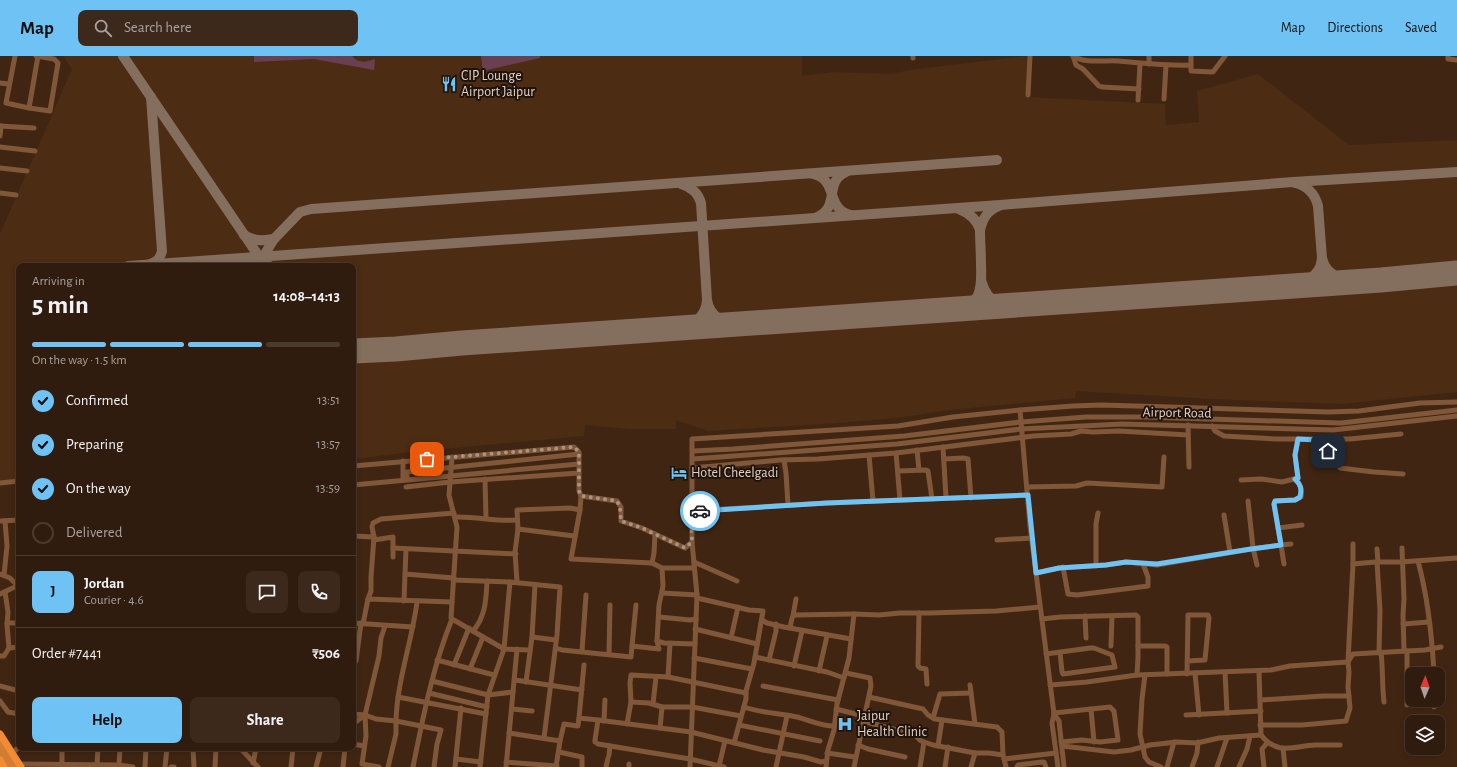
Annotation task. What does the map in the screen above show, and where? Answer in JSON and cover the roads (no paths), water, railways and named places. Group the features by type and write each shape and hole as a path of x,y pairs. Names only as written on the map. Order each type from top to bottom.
{"highway":[{"path":"0,734 18,766"},
{"path":"0,760 4,767"}],"main road":[{"path":"0,743 18,766"},
{"path":"0,752 9,767"}],"street":[{"path":"6,103 15,56"},
{"path":"0,102 29,108 50,111 58,63 54,59 37,56 29,108"},
{"path":"1028,95 1030,56"},
{"path":"1073,56 1082,61 1098,58 1140,64 1192,65"},
{"path":"1073,56 1076,65 1084,69 1097,84 1102,87 1139,89"},
{"path":"1149,56 1149,64"},
{"path":"1190,56 1192,65 1191,71 1213,72 1225,56"},
{"path":"1448,56 1448,59 1457,60"},
{"path":"1138,100 1140,64"},
{"path":"1164,99 1166,65"},
{"path":"0,82 10,84"},
{"path":"0,136 0,126 34,128"},
{"path":"0,147 35,151"},
{"path":"0,168 27,171"},
{"path":"0,193 16,195"},
{"path":"690,767 697,597 691,512 692,439 898,426 1020,410 1101,405 1328,412 1359,411 1420,403 1457,402"},
{"path":"1020,410 1032,538 1054,714 1052,723 1058,767"},
{"name":"Airport Road","path":"692,450 733,449 904,436 1021,422 1102,416 1341,423 1457,410"},
{"name":"Airport Road","path":"692,458 897,444 1022,429 1122,424 1333,430 1457,416"},
{"path":"1188,425 1187,447 1189,467"},
{"path":"1212,426 1215,431 1224,436 1316,440 1350,439 1401,434"},
{"path":"692,468 784,460 896,453 1081,432 1119,431 1188,435"},
{"path":"1241,480 1261,479 1282,482 1298,478 1295,455 1298,439"},
{"path":"1316,440 1318,451 1338,451 1340,468 1403,474"},
{"path":"356,466 574,447 579,452 579,491 581,496 580,510 574,536 571,559 652,563 662,568 694,568"},
{"path":"943,447 946,498"},
{"path":"917,450 919,470"},
{"path":"896,453 900,500"},
{"path":"405,479 407,472 451,466 579,454"},
{"path":"869,455 872,501"},
{"path":"413,767 426,701 441,646 452,619 450,618 457,527 450,495 452,457"},
{"path":"1027,487 1076,486 1087,483 1162,487 1164,457"},
{"path":"944,459 968,459 971,498"},
{"path":"784,460 788,505"},
{"path":"403,461 405,479"},
{"path":"356,485 579,464"},
{"path":"898,471 928,471 932,499"},
{"path":"406,487 485,479 579,473"},
{"path":"485,479 486,518"},
{"path":"1284,564 1274,502 1295,500 1300,497 1302,490 1300,484 1295,479"},
{"path":"0,483 16,481"},
{"path":"691,512 788,505 1028,495"},
{"path":"581,496 617,501 620,507 621,521 655,534 685,548 692,542"},
{"path":"1248,501 1253,548 1257,565"},
{"path":"516,582 518,529 517,510 570,508 580,510"},
{"path":"1096,566 1096,524 1098,513"},
{"path":"356,661 362,623 371,591 370,577 374,539 372,525 374,522 381,519 454,515 517,520"},
{"path":"1224,515 1230,552"},
{"path":"16,520 2,521 7,546 2,575 10,578 16,584"},
{"path":"1278,528 1302,525"},
{"path":"518,529 574,536"},
{"path":"652,563 655,534"},
{"path":"356,536 374,539 393,537 393,557"},
{"path":"997,540 1032,538"},
{"path":"1036,573 1063,567 1096,566 1126,562 1157,564 1253,548 1292,544"},
{"path":"1260,725 1302,725 1346,721 1350,708 1348,662 1353,544"},
{"path":"393,548 516,554"},
{"path":"1402,548 1404,599 1403,624 1406,667"},
{"path":"404,601 406,549"},
{"path":"1377,549 1380,610 1380,652 1383,666 1382,677 1384,702"},
{"path":"1353,564 1457,558"},
{"path":"1418,561 1424,586 1433,649 1434,667"},
{"path":"694,562 737,581"},
{"path":"1063,567 1068,594 1077,595 1148,586 1148,577 1143,564"},
{"path":"632,646 660,649 657,641 662,593 662,568"},
{"path":"405,574 454,579 516,582 560,587 556,648 544,738"},
{"path":"454,665 471,629 479,624 483,616 487,581"},
{"path":"456,758 481,764 488,695 504,648 510,582"},
{"path":"526,682 532,638 535,585"},
{"path":"0,656 4,656 9,648 6,623 8,612 2,593 16,587"},
{"path":"662,593 697,597 738,608 763,611 754,663 734,743"},
{"path":"582,651 586,595"},
{"path":"790,628 796,599"},
{"path":"368,600 452,602"},
{"path":"388,767 396,734 398,697 417,602"},
{"path":"609,654 610,605"},
{"path":"556,648 562,650 631,657 636,605"},
{"path":"793,616 996,611 1040,607"},
{"path":"731,638 738,608"},
{"path":"919,613 918,666 927,670 927,684"},
{"path":"826,767 827,753 834,726 836,709 850,658 854,614"},
{"path":"1187,661 1205,660 1208,615 1188,615 1187,661 1187,674"},
{"path":"1042,619 1085,616 1137,616 1137,675"},
{"path":"1085,616 1086,638"},
{"path":"1111,646 1112,616"},
{"path":"659,617 690,620 696,619"},
{"path":"452,619 504,648 530,650"},
{"path":"762,620 767,623 802,631 851,639"},
{"path":"1403,624 1429,622"},
{"path":"6,623 16,623"},
{"path":"356,623 413,627"},
{"path":"769,660 776,631 776,624"},
{"path":"379,767 362,764 366,736 365,715 379,656 384,626"},
{"path":"695,629 757,644"},
{"path":"794,666 802,631"},
{"path":"0,636 7,636"},
{"path":"819,670 827,636"},
{"path":"470,669 483,637"},
{"path":"532,638 556,640"},
{"path":"657,641 695,644"},
{"path":"668,677 670,643"},
{"path":"1138,646 1167,647 1168,674"},
{"path":"9,648 16,647"},
{"path":"1348,662 1353,654 1433,649 1441,647"},
{"path":"1046,654 1060,652 1094,648 1112,655 1115,667 1063,674 1060,652"},
{"path":"517,649 506,764 556,767 564,724 578,726 584,665"},
{"path":"755,657 845,676 870,678 871,686 854,767"},
{"path":"694,658 752,669"},
{"path":"437,660 494,675"},
{"path":"1050,685 1087,682 1137,675 1259,671 1290,666 1348,662"},
{"path":"1259,671 1261,735 1267,743 1283,748 1295,749 1314,745 1340,745"},
{"path":"1225,672 1227,713"},
{"path":"1195,673 1199,715"},
{"path":"627,724 631,702 631,675 668,677 746,693"},
{"path":"1145,675 1140,734 1144,747 1145,758 1149,762 1161,767"},
{"path":"654,704 656,677"},
{"path":"514,680 582,690"},
{"path":"432,681 488,695 513,692"},
{"path":"970,685 974,724"},
{"path":"0,686 16,690"},
{"path":"763,686 838,700"},
{"path":"429,693 487,707"},
{"path":"933,718 940,694 971,693"},
{"path":"1260,700 1349,696"},
{"path":"398,697 426,701 486,714"},
{"path":"868,697 923,709 933,718 997,728 1002,732 1003,757 1006,767"},
{"path":"604,721 606,700"},
{"path":"0,701 8,712 16,713"},
{"path":"631,702 654,704 662,707 692,706 741,716"},
{"path":"660,728 662,707"},
{"path":"744,707 751,710 834,726"},
{"path":"1054,714 1110,707 1113,708 1118,740 1094,742 1082,740 1061,744"},
{"path":"455,767 461,708"},
{"path":"512,709 532,711"},
{"path":"836,709 915,735 921,741 938,746 975,753 989,753 1003,757 1056,753"},
{"path":"1091,709 1094,742"},
{"path":"1186,715 1261,711"},
{"path":"356,714 441,730 437,744 434,767"},
{"path":"1054,714 1059,721 1064,767"},
{"path":"356,722 365,715"},
{"path":"776,767 787,716"},
{"path":"579,718 691,732 779,753 804,757 820,762 826,761"},
{"path":"598,720 596,742 610,746 690,759 722,766 725,741"},
{"path":"938,746 942,720"},
{"path":"739,725 820,741"},
{"path":"509,733 560,741"},
{"path":"1061,744 1114,752 1174,742 1198,742 1261,735"},
{"path":"1239,767 1247,749 1250,736"},
{"path":"1216,767 1227,738"},
{"path":"920,767 924,742"},
{"path":"1167,767 1174,742"},
{"path":"1192,767 1197,753 1198,742"},
{"path":"1264,767 1262,749 1267,743"},
{"path":"356,745 364,746"},
{"path":"858,745 868,749 905,757"},
{"path":"606,767 610,746"},
{"path":"945,767 948,747"},
{"path":"1283,748 1285,767"},
{"path":"12,754 16,750"},
{"path":"62,751 62,764"},
{"path":"98,751 100,765"},
{"path":"118,765 120,751"},
{"path":"145,767 146,751"},
{"path":"165,767 167,751"},
{"path":"193,751 194,767"},
{"path":"215,767 216,751"},
{"path":"243,751 258,767"},
{"path":"253,763 255,751"},
{"path":"291,767 293,751"},
{"path":"316,767 320,751"},
{"path":"343,767 345,751"},
{"path":"559,752 582,757 582,767"},
{"path":"827,753 855,757"},
{"path":"971,767 975,753"},
{"path":"1017,767 1018,765 1042,762 1044,762 1046,767"},
{"path":"18,766 62,764 81,766 118,765 133,767"}],"place":[{"name":"CIP Lounge Airport Jaipur","path":"449,84"},
{"name":"Hotel Cheelgadi","path":"679,473"},
{"name":"Jaipur Health Clinic","path":"845,724"}]}
